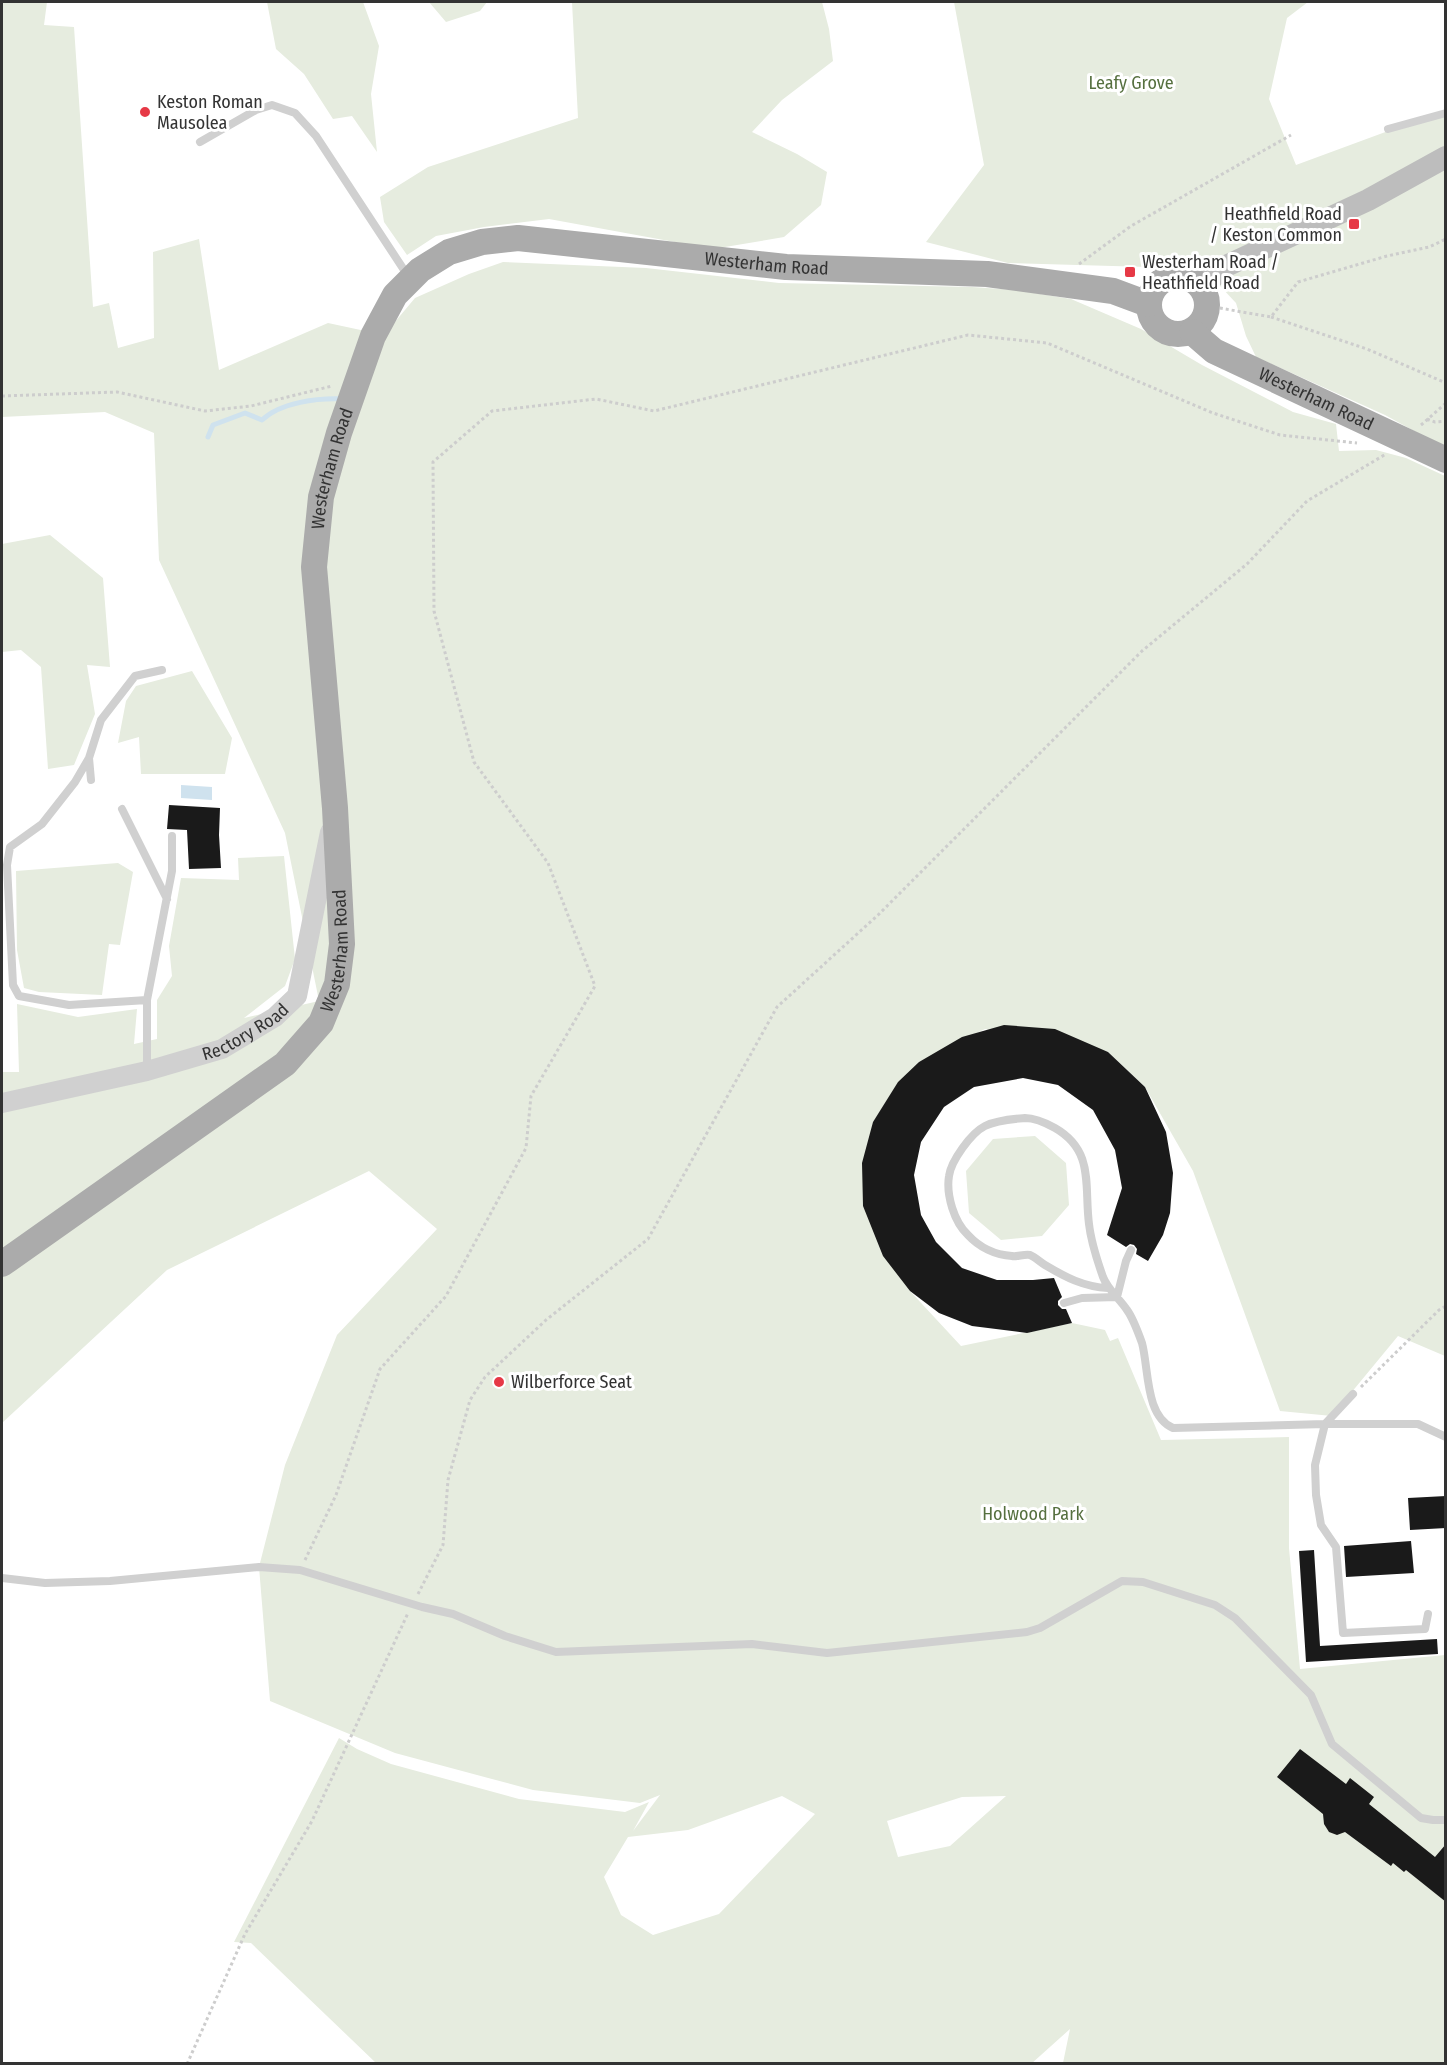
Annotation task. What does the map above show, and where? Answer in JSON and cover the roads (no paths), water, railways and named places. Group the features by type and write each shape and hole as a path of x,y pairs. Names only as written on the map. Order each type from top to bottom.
{"main road":[{"path":"1204,296 1188,277 1180,275 1169,277 1160,281 1153,290 1148,304 1150,315 1155,324 1165,331 1175,334 1192,332 1203,320 1204,296 1226,266 1368,200 1446,157"},
{"name":"Westerham Road","path":"2,1264 285,1064 321,1023 337,984 342,944 335,808 315,567 321,497 339,433 373,336 396,295 420,270 449,252 482,242 518,238 786,267 987,274 1113,291 1148,304"},
{"name":"Westerham Road","path":"1192,332 1214,351 1446,460"}],"street":[{"name":"Rectory Road","path":"2,1103 147,1071 222,1049 275,1017 297,996 335,808"}],"lane":[{"path":"200,142 256,110 272,105 295,113 316,136 411,280"},
{"path":"1388,129 1446,113"},
{"path":"147,1000 69,1005 19,996 13,985 7,865 10,847 42,824 75,782 89,758 101,720 135,676 162,670"},
{"path":"89,758 91,780"},
{"path":"122,809 167,899"},
{"path":"147,1071 147,1000 172,871 172,836"},
{"path":"1108,1288 1082,1284 1030,1255 1012,1257 996,1253 983,1248 967,1235 955,1216 949,1176 957,1156 969,1139 984,1126 1006,1120 1028,1118 1046,1123 1063,1133 1078,1149 1086,1167 1089,1227 1094,1251 1108,1288 1128,1312 1142,1342 1155,1411 1163,1423 1173,1428 1418,1424 1446,1437"},
{"path":"1117,1297 1126,1261 1131,1251"},
{"path":"1064,1303 1082,1298 1117,1297"},
{"path":"1353,1394 1325,1424 1315,1465 1316,1495 1321,1525 1336,1547 1343,1633 1425,1629 1428,1614"},
{"path":"2,1578 45,1583 110,1581 259,1567 300,1570 453,1614 505,1636 556,1652 752,1644 827,1653 1027,1632 1040,1628 1122,1581 1143,1582 1215,1605 1235,1618 1311,1695 1332,1744 1421,1818 1432,1821 1446,1820"}],"water":[{"path":"181,785 212,787 212,800 181,798"}],"waterway":[{"path":"208,437 213,425 245,413 262,420 279,409 300,402 343,399"}],"place":[{"name":"Keston Roman Mausolea","path":"145,112"},
{"name":"Heathfield Road / Keston Common","path":"1354,224"},
{"name":"Westerham Road / Heathfield Road","path":"1130,272"},
{"name":"Wilberforce Seat","path":"499,1382"}],"park label":[{"name":"Leafy Grove","path":"1131,83"},
{"name":"Holwood Park","path":"1033,1514"}]}
